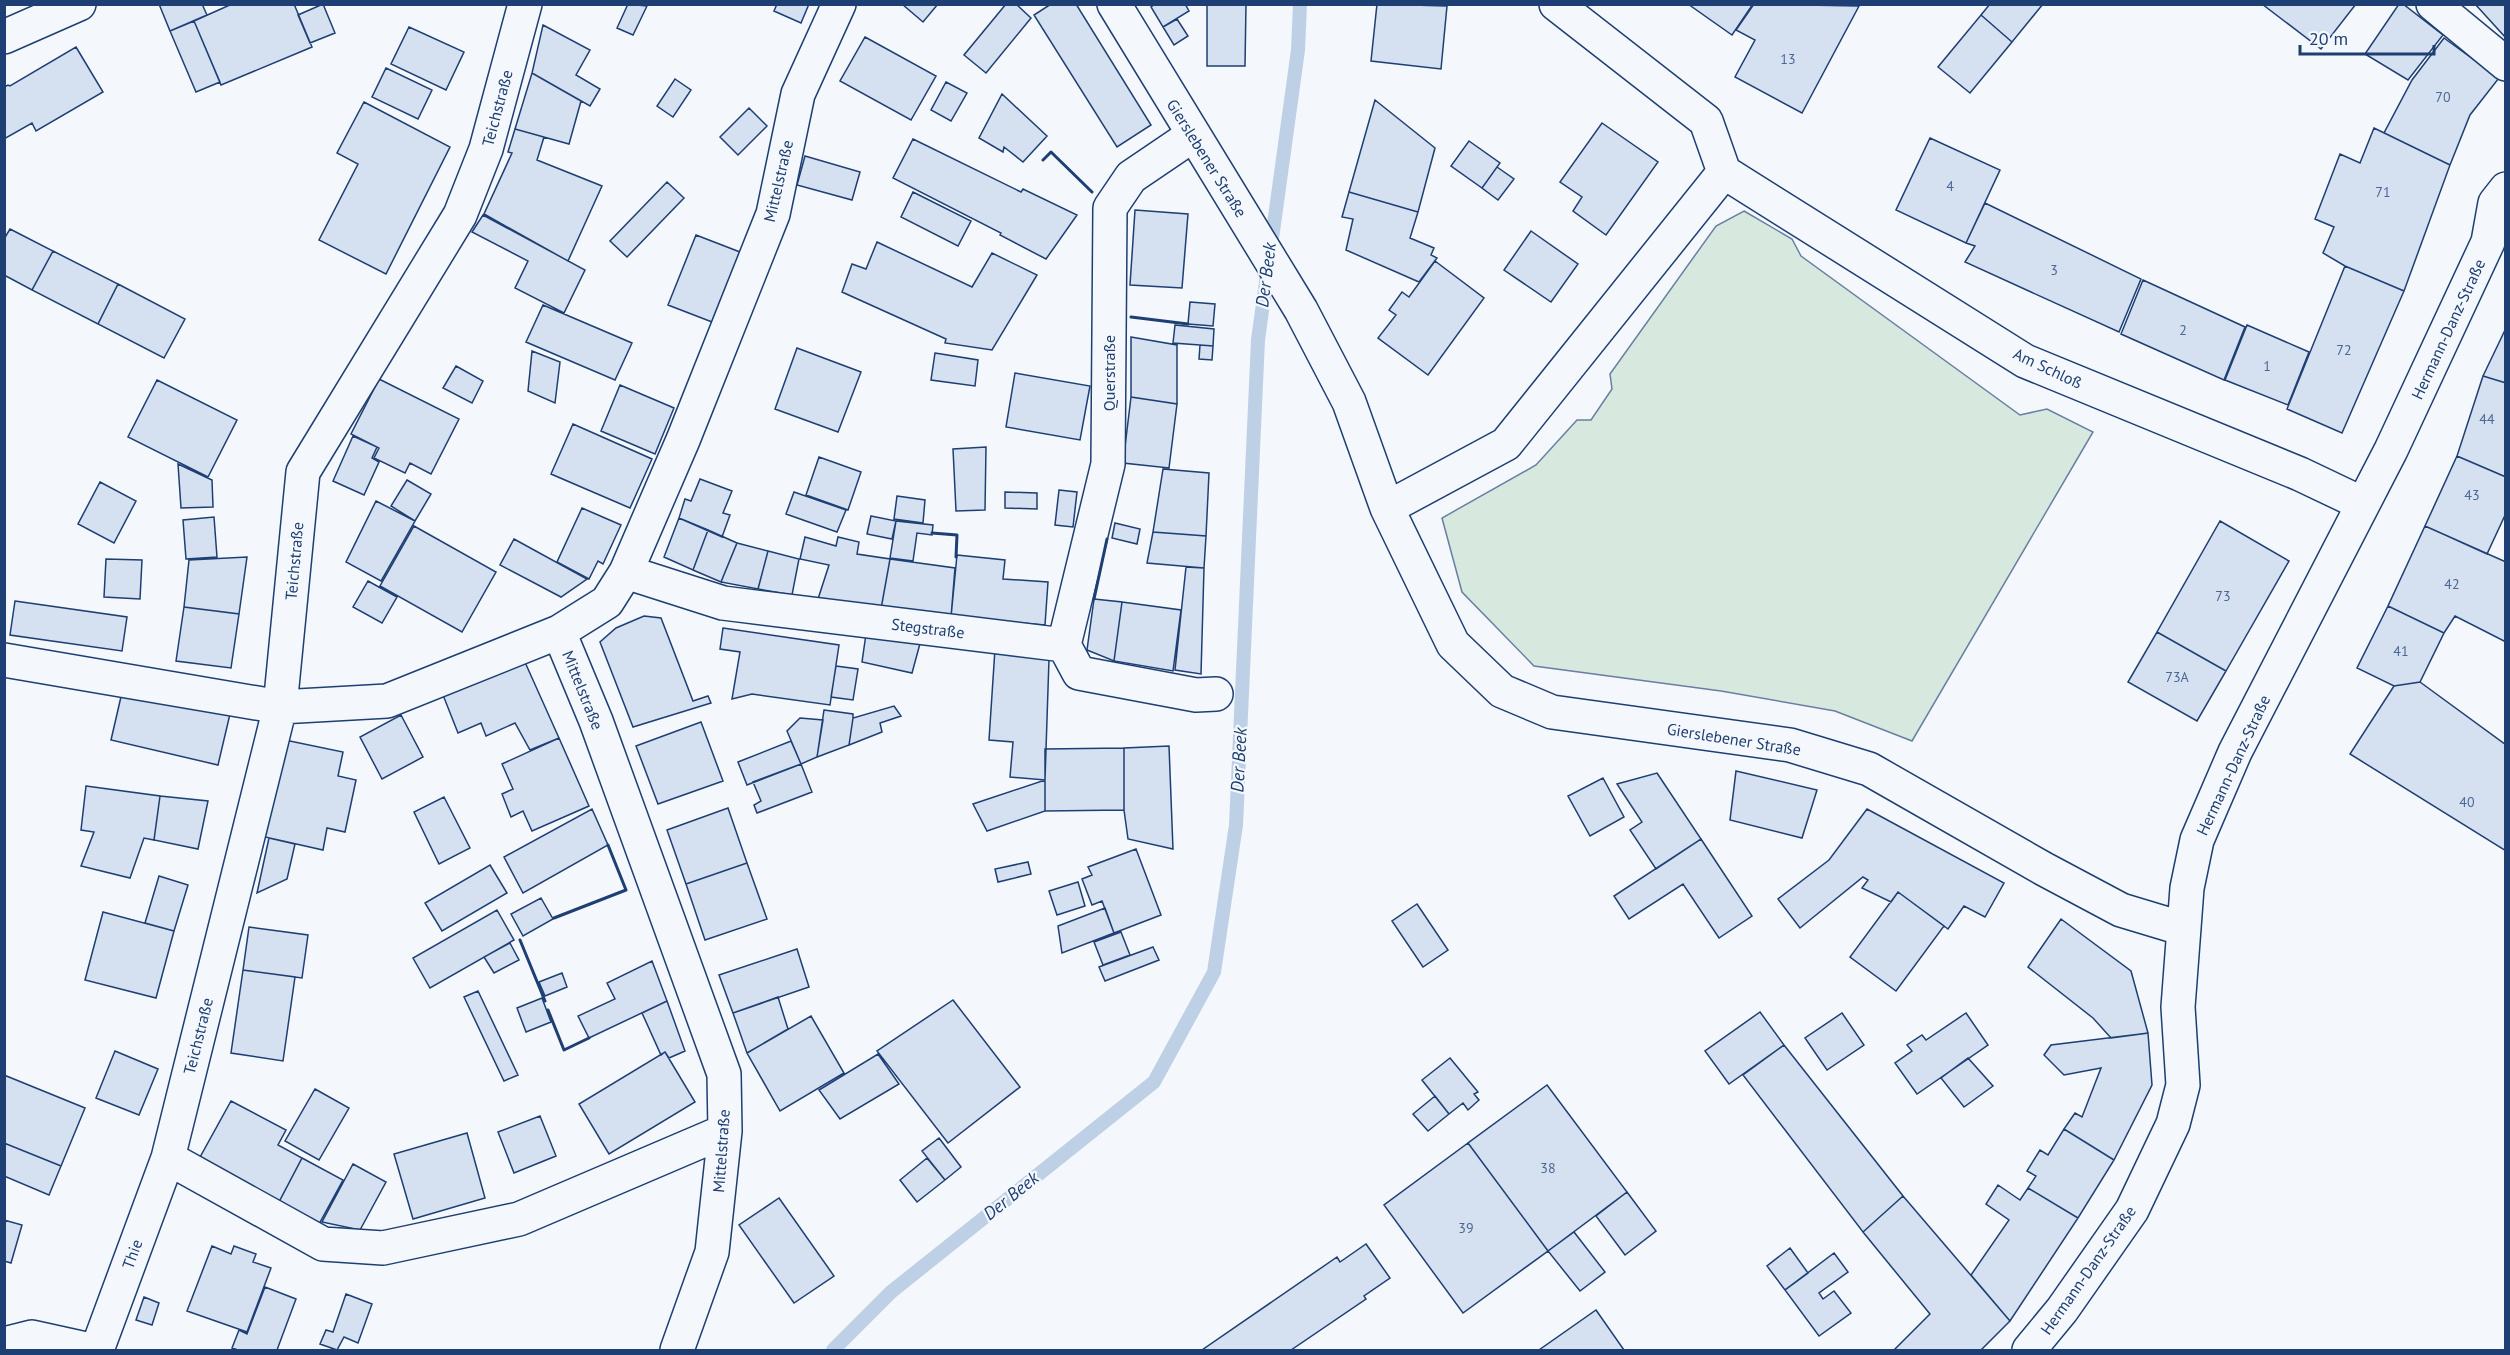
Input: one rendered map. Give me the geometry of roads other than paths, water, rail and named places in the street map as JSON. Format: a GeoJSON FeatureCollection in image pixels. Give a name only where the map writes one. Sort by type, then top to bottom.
{"type":"FeatureCollection","features":[{"type":"Feature","properties":{"kind":"street"},"geometry":{"type":"LineString","coordinates":[[4,37],[79,4]]}},
{"type":"Feature","properties":{"kind":"street","name":"Teichstraße"},"geometry":{"type":"LineString","coordinates":[[168,1158],[280,707],[303,472],[460,215],[486,149],[525,4]]}},
{"type":"Feature","properties":{"kind":"street","name":"Mittelstraße"},"geometry":{"type":"LineString","coordinates":[[677,1350],[712,1251],[725,1131],[724,1074],[596,721],[559,632],[607,602],[626,572],[683,440],[773,214],[798,94],[839,4]]}},
{"type":"Feature","properties":{"kind":"street","name":"Gierslebener Straße"},"geometry":{"type":"LineString","coordinates":[[1114,4],[1294,298],[1349,402],[1387,508],[1453,644],[1502,691],[1552,712],[1790,745],[1869,769],[2044,869],[2121,910],[2184,929]]}},
{"type":"Feature","properties":{"kind":"street"},"geometry":{"type":"LineString","coordinates":[[1387,508],[1506,444],[1724,172],[1707,121],[1556,4]]}},
{"type":"Feature","properties":{"kind":"street"},"geometry":{"type":"LineString","coordinates":[[2433,4],[2505,64]]}},
{"type":"Feature","properties":{"kind":"street","name":"Querstraße"},"geometry":{"type":"LineString","coordinates":[[1064,645],[1108,464],[1110,208],[1131,177],[1193,135]]}},
{"type":"Feature","properties":{"kind":"street","name":"Am Schloß"},"geometry":{"type":"LineString","coordinates":[[1724,172],[2025,361],[2300,474],[2363,504]]}},
{"type":"Feature","properties":{"kind":"street","name":"Hermann-Danz-Straße"},"geometry":{"type":"LineString","coordinates":[[2030,1350],[2062,1310],[2132,1210],[2173,1124],[2183,1085],[2178,1007],[2187,888],[2197,840],[2220,784],[2391,450],[2488,242],[2495,203],[2505,189]]}},
{"type":"Feature","properties":{"kind":"street","name":"Stegstraße"},"geometry":{"type":"LineString","coordinates":[[626,572],[723,603],[1064,645]]}},
{"type":"Feature","properties":{"kind":"street"},"geometry":{"type":"LineString","coordinates":[[4,660],[280,707],[387,702],[559,632]]}},
{"type":"Feature","properties":{"kind":"street"},"geometry":{"type":"LineString","coordinates":[[1064,645],[1079,673],[1196,695],[1216,694]]}},
{"type":"Feature","properties":{"kind":"street"},"geometry":{"type":"LineString","coordinates":[[168,1158],[323,1244],[384,1248],[519,1219],[725,1131]]}},
{"type":"Feature","properties":{"kind":"street","name":"Thie"},"geometry":{"type":"LineString","coordinates":[[97,1350],[168,1158]]}},
{"type":"Feature","properties":{"kind":"street"},"geometry":{"type":"LineString","coordinates":[[4,1344],[32,1337],[92,1350]]}},
{"type":"Feature","properties":{"kind":"waterway","name":"Der Beek"},"geometry":{"type":"LineString","coordinates":[[833,1350],[891,1292],[1154,1082],[1214,972],[1236,825],[1258,340],[1298,50],[1300,4]]}}]}
